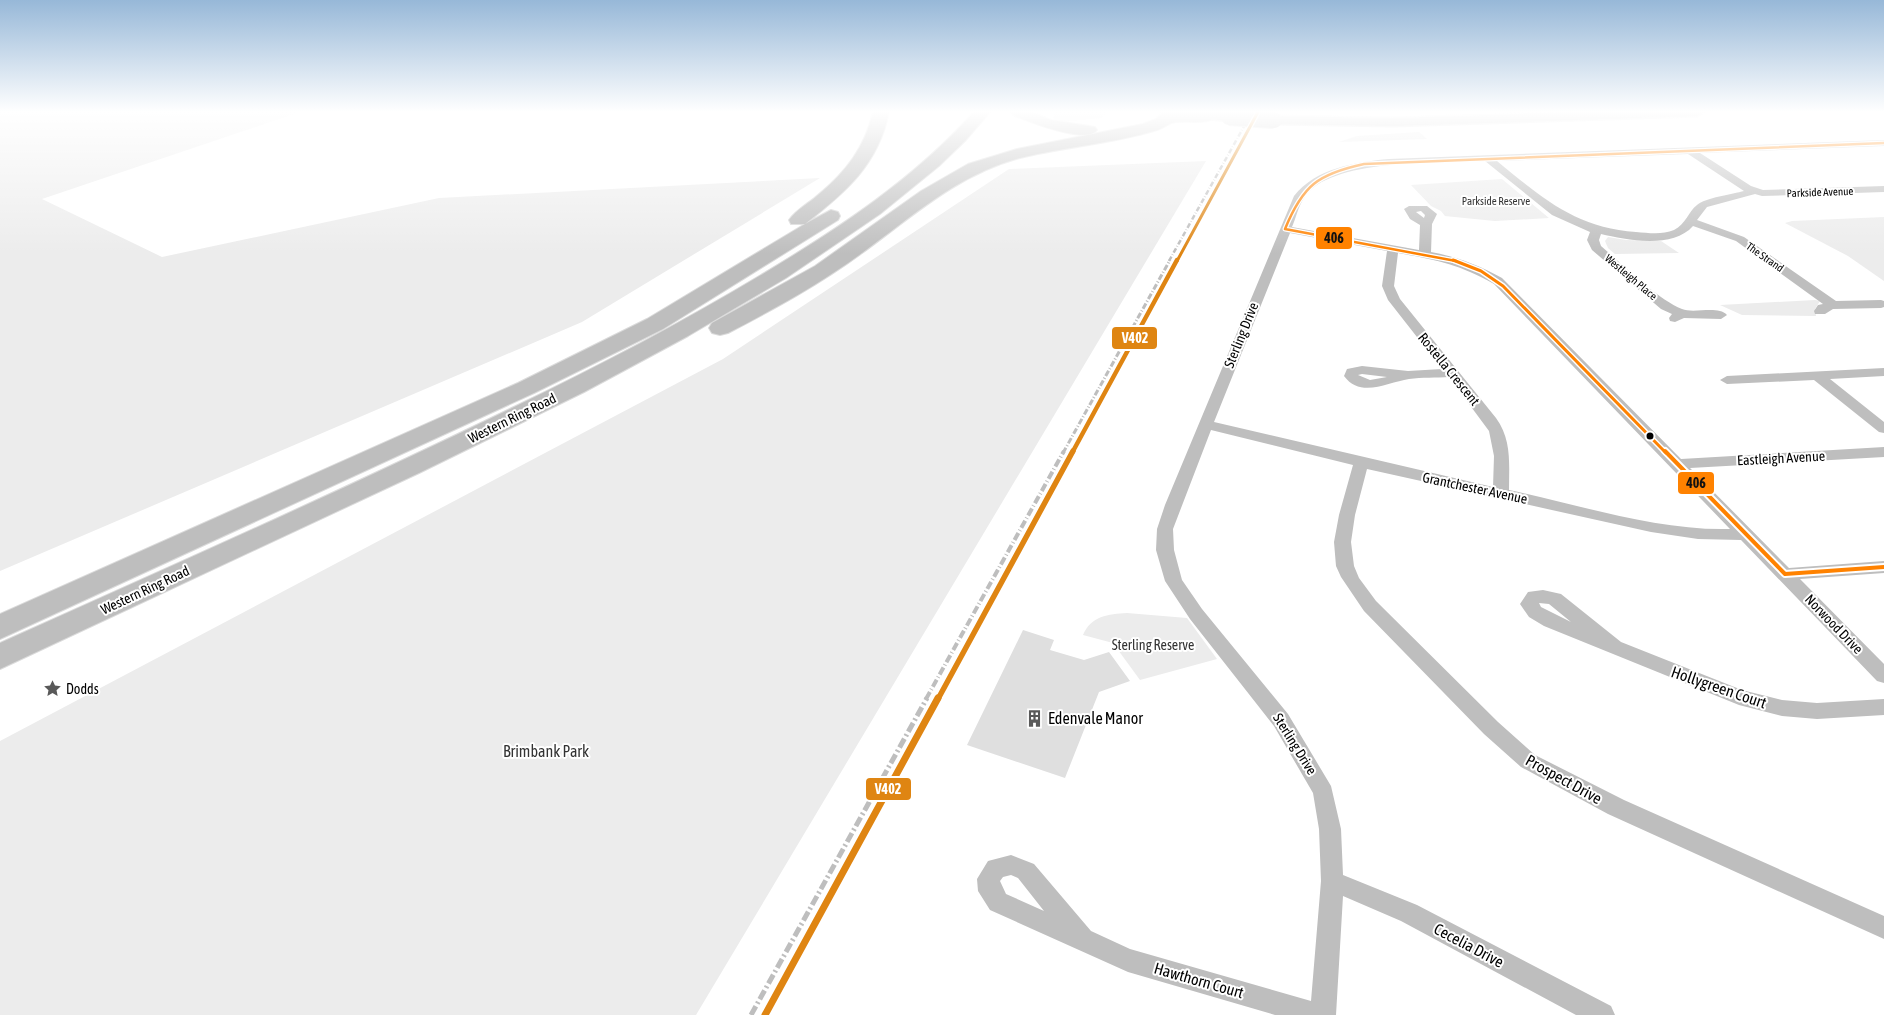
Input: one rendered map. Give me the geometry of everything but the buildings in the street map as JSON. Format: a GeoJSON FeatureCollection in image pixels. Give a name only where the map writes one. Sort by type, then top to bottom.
{"type":"FeatureCollection","features":[{"type":"Feature","properties":{"kind":"highway"},"geometry":{"type":"LineString","coordinates":[[692,301],[804,216],[848,178],[862,159]]}},
{"type":"Feature","properties":{"kind":"highway","name":"Western Ring Road"},"geometry":{"type":"LineString","coordinates":[[0,657],[337,503],[650,348],[780,272],[850,225],[914,177],[934,159]]}},
{"type":"Feature","properties":{"kind":"highway"},"geometry":{"type":"LineString","coordinates":[[337,503],[478,447],[765,305],[853,250],[944,184],[973,168],[1001,159]]}},
{"type":"Feature","properties":{"kind":"highway","name":"Western Ring Road"},"geometry":{"type":"LineString","coordinates":[[0,627],[526,388],[655,324],[790,243],[843,208]]}},
{"type":"Feature","properties":{"kind":"street","name":"Sterling Drive"},"geometry":{"type":"LineString","coordinates":[[1324,1015],[1332,882],[1330,829],[1323,792],[1281,720],[1196,614],[1174,581],[1165,550],[1164,529],[1296,200],[1304,190],[1320,178],[1338,171],[1389,162],[1454,159]]}},
{"type":"Feature","properties":{"kind":"street","name":"Parkside Avenue"},"geometry":{"type":"LineString","coordinates":[[1489,159],[1546,207],[1572,222],[1596,230],[1634,236],[1657,236],[1677,233],[1685,229],[1691,222],[1697,209],[1703,205],[1755,191],[1778,194],[1884,189]]}},
{"type":"Feature","properties":{"kind":"street","name":"Parkside Avenue"},"geometry":{"type":"LineString","coordinates":[[1704,159],[1755,191]]}},
{"type":"Feature","properties":{"kind":"street","name":"The Strand"},"geometry":{"type":"LineString","coordinates":[[1691,222],[1714,228],[1740,239],[1833,305]]}},
{"type":"Feature","properties":{"kind":"street"},"geometry":{"type":"LineString","coordinates":[[1425,254],[1426,224]]}},
{"type":"Feature","properties":{"kind":"street","name":"Norwood Drive"},"geometry":{"type":"LineString","coordinates":[[1285,229],[1425,254],[1473,267],[1498,281],[1884,676]]}},
{"type":"Feature","properties":{"kind":"street","name":"Westleigh Place"},"geometry":{"type":"LineString","coordinates":[[1596,230],[1593,240],[1596,248],[1678,316],[1721,315]]}},
{"type":"Feature","properties":{"kind":"street","name":"Rostella Crescent"},"geometry":{"type":"LineString","coordinates":[[1394,248],[1388,286],[1394,300],[1490,421],[1498,434],[1502,448],[1501,494]]}},
{"type":"Feature","properties":{"kind":"street"},"geometry":{"type":"LineString","coordinates":[[1820,311],[1822,308],[1833,305],[1881,304]]}},
{"type":"Feature","properties":{"kind":"street"},"geometry":{"type":"LineString","coordinates":[[1727,380],[1884,372]]}},
{"type":"Feature","properties":{"kind":"street"},"geometry":{"type":"LineString","coordinates":[[1408,375],[1451,373]]}},
{"type":"Feature","properties":{"kind":"street"},"geometry":{"type":"LineString","coordinates":[[1818,376],[1884,429]]}},
{"type":"Feature","properties":{"kind":"street","name":"Grantchester Avenue"},"geometry":{"type":"LineString","coordinates":[[1207,425],[1361,464],[1682,531],[1712,534],[1746,534]]}},
{"type":"Feature","properties":{"kind":"street","name":"Eastleigh Avenue"},"geometry":{"type":"LineString","coordinates":[[1678,464],[1884,452]]}},
{"type":"Feature","properties":{"kind":"street","name":"Prospect Drive"},"geometry":{"type":"LineString","coordinates":[[1361,464],[1346,523],[1343,543],[1345,565],[1355,585],[1370,606],[1491,728],[1522,756],[1565,782],[1616,807],[1884,928]]}},
{"type":"Feature","properties":{"kind":"street"},"geometry":{"type":"LineString","coordinates":[[1785,574],[1884,567]]}},
{"type":"Feature","properties":{"kind":"street","name":"Hollygreen Court"},"geometry":{"type":"LineString","coordinates":[[1617,650],[1739,697],[1782,708],[1817,710],[1884,706]]}},
{"type":"Feature","properties":{"kind":"street","name":"Cecelia Drive"},"geometry":{"type":"LineString","coordinates":[[1332,882],[1408,913],[1602,1015]]}},
{"type":"Feature","properties":{"kind":"street","name":"Hawthorn Court"},"geometry":{"type":"LineString","coordinates":[[1082,938],[1128,960],[1318,1015]]}},
{"type":"Feature","properties":{"kind":"green space"},"geometry":{"type":"Polygon","coordinates":[[[0,159],[160,159],[42,199],[162,257],[439,198],[820,178],[582,322],[0,571],[0,159]]]}},
{"type":"Feature","properties":{"kind":"green space","name":"Brimbank Park"},"geometry":{"type":"Polygon","coordinates":[[[1206,161],[696,1015],[0,1015],[0,741],[723,359],[1009,169],[1206,161]]]}},
{"type":"Feature","properties":{"kind":"green space","name":"Parkside Reserve"},"geometry":{"type":"Polygon","coordinates":[[[1502,179],[1549,218],[1495,221],[1445,216],[1441,211],[1431,206],[1411,185],[1502,179]]]}},
{"type":"Feature","properties":{"kind":"green space"},"geometry":{"type":"Polygon","coordinates":[[[1884,217],[1884,281],[1848,256],[1785,223],[1792,221],[1884,217]]]}},
{"type":"Feature","properties":{"kind":"green space"},"geometry":{"type":"Polygon","coordinates":[[[1608,237],[1626,240],[1661,241],[1679,253],[1615,254],[1608,248],[1605,241],[1608,237]]]}},
{"type":"Feature","properties":{"kind":"green space"},"geometry":{"type":"Polygon","coordinates":[[[1820,301],[1815,309],[1816,316],[1742,315],[1720,305],[1820,301]]]}},
{"type":"Feature","properties":{"kind":"green space","name":"Sterling Reserve"},"geometry":{"type":"Polygon","coordinates":[[[1127,613],[1187,618],[1217,659],[1140,680],[1113,643],[1083,635],[1095,620],[1101,617],[1127,613]]]}},
{"type":"Feature","properties":{"kind":"railway"},"geometry":{"type":"LineString","coordinates":[[1169,261],[1226,159]]}},
{"type":"Feature","properties":{"kind":"railway"},"geometry":{"type":"LineString","coordinates":[[1063,453],[1170,260]]}},
{"type":"Feature","properties":{"kind":"railway"},"geometry":{"type":"LineString","coordinates":[[926,699],[1064,451]]}},
{"type":"Feature","properties":{"kind":"railway"},"geometry":{"type":"LineString","coordinates":[[751,1015],[927,698]]}},
{"type":"Feature","properties":{"kind":"transit line","name":"V402"},"geometry":{"type":"LineString","coordinates":[[765,1015],[1232,159]]}},
{"type":"Feature","properties":{"kind":"transit line","name":"406"},"geometry":{"type":"LineString","coordinates":[[1479,159],[1364,164],[1334,172],[1322,177],[1305,190],[1298,200],[1285,229],[1451,259],[1481,271],[1503,286],[1785,574],[1884,567]]}},
{"type":"Feature","properties":{"kind":"place","name":"Dodds"},"geometry":{"type":"Point","coordinates":[52,689]}},
{"type":"Feature","properties":{"kind":"place","name":"Edenvale Manor"},"geometry":{"type":"Point","coordinates":[1034,718]}}]}
